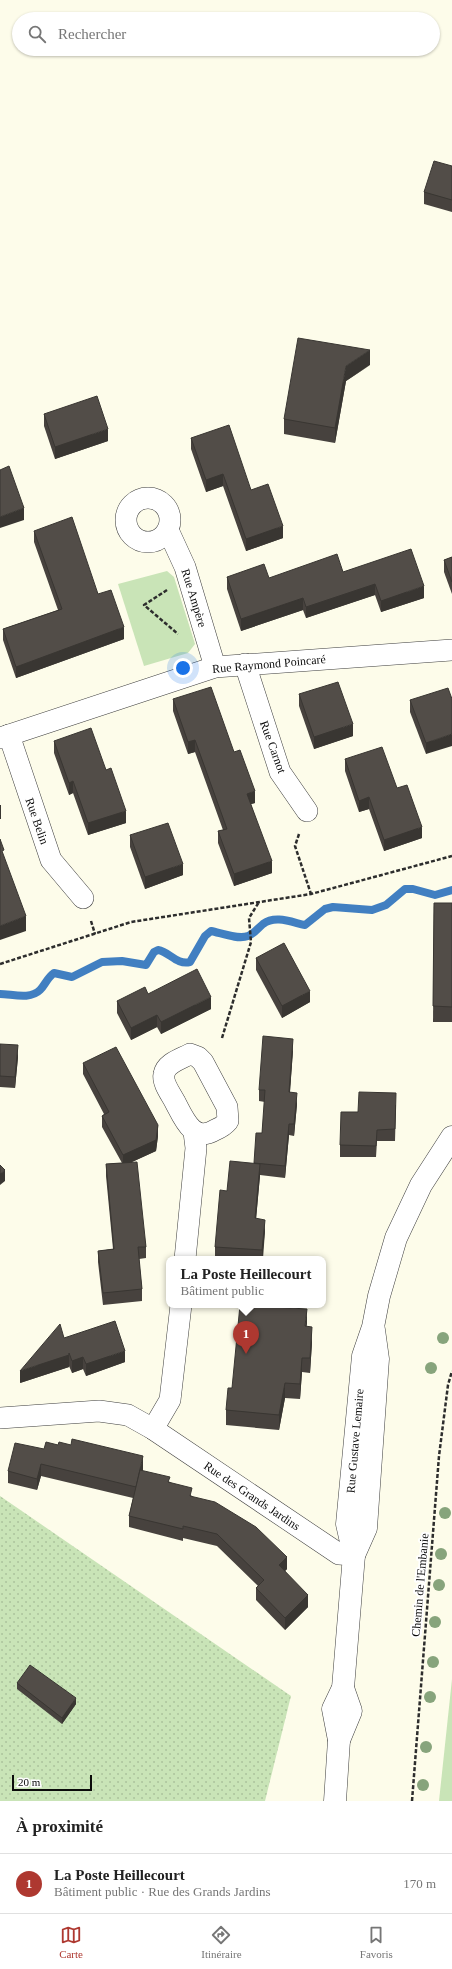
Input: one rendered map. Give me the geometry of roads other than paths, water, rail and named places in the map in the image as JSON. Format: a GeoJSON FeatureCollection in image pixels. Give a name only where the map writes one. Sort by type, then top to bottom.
{"type":"FeatureCollection","features":[{"type":"Feature","properties":{"kind":"street","name":"Rue Ampère"},"geometry":{"type":"LineString","coordinates":[[168,530],[188,577],[212,658]]}},
{"type":"Feature","properties":{"kind":"street","name":"Rue Raymond Poincaré"},"geometry":{"type":"LineString","coordinates":[[4,737],[212,658],[245,664],[452,650]]}},
{"type":"Feature","properties":{"kind":"street","name":"Rue Carnot"},"geometry":{"type":"LineString","coordinates":[[245,664],[280,772],[307,811]]}},
{"type":"Feature","properties":{"kind":"street","name":"Rue Belin"},"geometry":{"type":"LineString","coordinates":[[4,737],[50,860],[83,898]]}},
{"type":"Feature","properties":{"kind":"street"},"geometry":{"type":"LineString","coordinates":[[185,1256],[196,1148],[194,1132]]}},
{"type":"Feature","properties":{"kind":"street","name":"Rue Gustave Lemaire"},"geometry":{"type":"LineString","coordinates":[[335,1801],[339,1740],[351,1711],[343,1688],[354,1555],[366,1528],[378,1359],[373,1327],[379,1296],[396,1238],[421,1185],[452,1137]]}},
{"type":"Feature","properties":{"kind":"street"},"geometry":{"type":"LineString","coordinates":[[153,1428],[170,1400],[181,1308]]}},
{"type":"Feature","properties":{"kind":"street","name":"Rue des Grands Jardins"},"geometry":{"type":"LineString","coordinates":[[0,1418],[99,1411],[114,1412],[134,1418],[153,1428],[339,1554],[354,1555]]}},
{"type":"Feature","properties":{"kind":"waterway"},"geometry":{"type":"LineString","coordinates":[[0,994],[21,996],[31,995],[40,990],[54,973],[72,977],[102,962],[122,961],[146,965],[154,952],[158,950],[181,962],[190,962],[205,936],[211,931],[235,937],[244,937],[250,935],[268,921],[273,920],[283,920],[305,925],[325,909],[333,907],[372,910],[386,905],[405,889],[413,889],[435,895],[452,890]]}},
{"type":"Feature","properties":{"kind":"place","name":"La Poste Heillecourt"},"geometry":{"type":"Point","coordinates":[246,1354]}}]}
